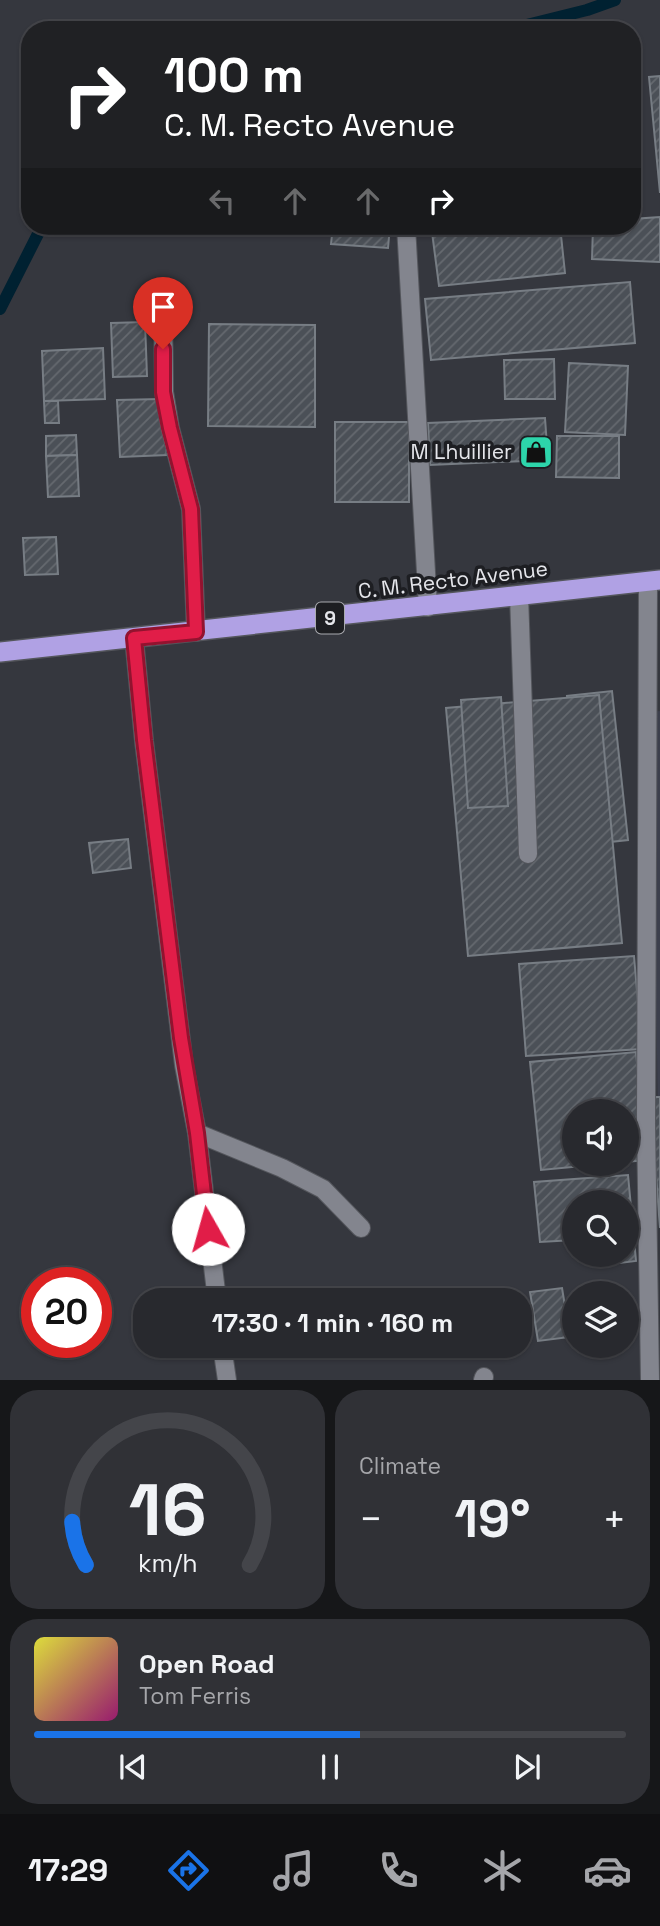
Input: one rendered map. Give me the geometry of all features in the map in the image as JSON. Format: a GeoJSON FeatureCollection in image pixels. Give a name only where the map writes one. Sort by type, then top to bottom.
{"type":"FeatureCollection","features":[{"type":"Feature","properties":{"kind":"highway","name":"C. M. Recto Avenue"},"geometry":{"type":"LineString","coordinates":[[0,652],[654,581]]}},
{"type":"Feature","properties":{"kind":"street"},"geometry":{"type":"LineString","coordinates":[[407,235],[428,607]]}},
{"type":"Feature","properties":{"kind":"street"},"geometry":{"type":"LineString","coordinates":[[163,307],[163,392],[191,509],[196,632]]}},
{"type":"Feature","properties":{"kind":"street"},"geometry":{"type":"LineString","coordinates":[[650,1380],[646,1124],[654,581]]}},
{"type":"Feature","properties":{"kind":"street"},"geometry":{"type":"LineString","coordinates":[[519,595],[528,854]]}},
{"type":"Feature","properties":{"kind":"street"},"geometry":{"type":"LineString","coordinates":[[134,638],[181,1038],[197,1133],[216,1288]]}},
{"type":"Feature","properties":{"kind":"street"},"geometry":{"type":"LineString","coordinates":[[197,1133],[282,1168],[323,1189],[361,1228]]}},
{"type":"Feature","properties":{"kind":"street"},"geometry":{"type":"LineString","coordinates":[[224,1358],[227,1380]]}},
{"type":"Feature","properties":{"kind":"shaded area"},"geometry":{"type":"Polygon","coordinates":[[[660,711],[660,1224],[651,712],[660,711]]]}},
{"type":"Feature","properties":{"kind":"building"},"geometry":{"type":"Polygon","coordinates":[[[660,76],[660,193],[649,77],[660,76]]]}},
{"type":"Feature","properties":{"kind":"building"},"geometry":{"type":"Polygon","coordinates":[[[660,217],[660,262],[592,259],[593,235],[641,235],[641,218],[660,217]]]}},
{"type":"Feature","properties":{"kind":"building"},"geometry":{"type":"Polygon","coordinates":[[[332,235],[389,235],[388,248],[331,244],[332,235]]]}},
{"type":"Feature","properties":{"kind":"building"},"geometry":{"type":"Polygon","coordinates":[[[432,235],[561,235],[565,273],[439,286],[432,235]]]}},
{"type":"Feature","properties":{"kind":"building"},"geometry":{"type":"Polygon","coordinates":[[[630,282],[635,343],[431,360],[425,299],[630,282]]]}},
{"type":"Feature","properties":{"kind":"building"},"geometry":{"type":"Polygon","coordinates":[[[145,322],[147,376],[113,377],[111,323],[145,322]]]}},
{"type":"Feature","properties":{"kind":"building"},"geometry":{"type":"Polygon","coordinates":[[[209,324],[315,325],[315,427],[208,426],[209,324]]]}},
{"type":"Feature","properties":{"kind":"building"},"geometry":{"type":"Polygon","coordinates":[[[103,348],[105,399],[44,401],[42,351],[103,348]]]}},
{"type":"Feature","properties":{"kind":"building"},"geometry":{"type":"Polygon","coordinates":[[[554,359],[555,399],[505,399],[504,360],[554,359]]]}},
{"type":"Feature","properties":{"kind":"building"},"geometry":{"type":"Polygon","coordinates":[[[569,363],[628,366],[625,435],[565,432],[569,363]]]}},
{"type":"Feature","properties":{"kind":"building"},"geometry":{"type":"Polygon","coordinates":[[[160,399],[167,455],[120,457],[117,400],[160,399]]]}},
{"type":"Feature","properties":{"kind":"building"},"geometry":{"type":"Polygon","coordinates":[[[44,401],[58,401],[59,423],[45,423],[44,401]]]}},
{"type":"Feature","properties":{"kind":"building"},"geometry":{"type":"Polygon","coordinates":[[[545,418],[548,460],[430,465],[428,423],[545,418]]]}},
{"type":"Feature","properties":{"kind":"building"},"geometry":{"type":"Polygon","coordinates":[[[335,422],[409,422],[409,502],[335,502],[335,422]]]}},
{"type":"Feature","properties":{"kind":"building"},"geometry":{"type":"Polygon","coordinates":[[[76,435],[77,455],[46,456],[46,436],[76,435]]]}},
{"type":"Feature","properties":{"kind":"building"},"geometry":{"type":"Polygon","coordinates":[[[557,436],[619,436],[619,478],[556,477],[557,436]]]}},
{"type":"Feature","properties":{"kind":"building"},"geometry":{"type":"Polygon","coordinates":[[[77,455],[79,496],[48,497],[46,456],[77,455]]]}},
{"type":"Feature","properties":{"kind":"building"},"geometry":{"type":"Polygon","coordinates":[[[56,537],[58,574],[25,575],[23,538],[56,537]]]}},
{"type":"Feature","properties":{"kind":"building"},"geometry":{"type":"Polygon","coordinates":[[[612,691],[628,840],[583,845],[567,696],[612,691]]]}},
{"type":"Feature","properties":{"kind":"building"},"geometry":{"type":"Polygon","coordinates":[[[599,695],[622,943],[468,956],[446,708],[599,695]]]}},
{"type":"Feature","properties":{"kind":"building"},"geometry":{"type":"Polygon","coordinates":[[[501,697],[508,806],[468,808],[461,700],[501,697]]]}},
{"type":"Feature","properties":{"kind":"building"},"geometry":{"type":"Polygon","coordinates":[[[128,839],[131,868],[93,873],[89,843],[128,839]]]}},
{"type":"Feature","properties":{"kind":"building"},"geometry":{"type":"Polygon","coordinates":[[[634,956],[642,1049],[526,1056],[519,964],[634,956]]]}},
{"type":"Feature","properties":{"kind":"building"},"geometry":{"type":"Polygon","coordinates":[[[636,1052],[646,1160],[639,1161],[639,1099],[562,1099],[562,1168],[541,1170],[530,1062],[636,1052]]]}},
{"type":"Feature","properties":{"kind":"building"},"geometry":{"type":"Polygon","coordinates":[[[650,1097],[660,1097],[660,1228],[650,1097]]]}},
{"type":"Feature","properties":{"kind":"building"},"geometry":{"type":"Polygon","coordinates":[[[628,1176],[629,1190],[562,1190],[562,1241],[540,1242],[534,1182],[628,1176]]]}},
{"type":"Feature","properties":{"kind":"building"},"geometry":{"type":"Polygon","coordinates":[[[562,1288],[562,1338],[538,1341],[532,1292],[562,1288]]]}},
{"type":"Feature","properties":{"kind":"waterway"},"geometry":{"type":"LineString","coordinates":[[543,21],[615,0]]}},
{"type":"Feature","properties":{"kind":"waterway"},"geometry":{"type":"LineString","coordinates":[[0,309],[37,235]]}},
{"type":"Feature","properties":{"kind":"place","name":"M Lhuillier"},"geometry":{"type":"Point","coordinates":[536,452]}},
{"type":"Feature","properties":{"kind":"route"},"geometry":{"type":"LineString","coordinates":[[163,349],[163,392],[191,509],[196,632],[134,638],[184,1065],[197,1133],[208,1229]]}}]}
